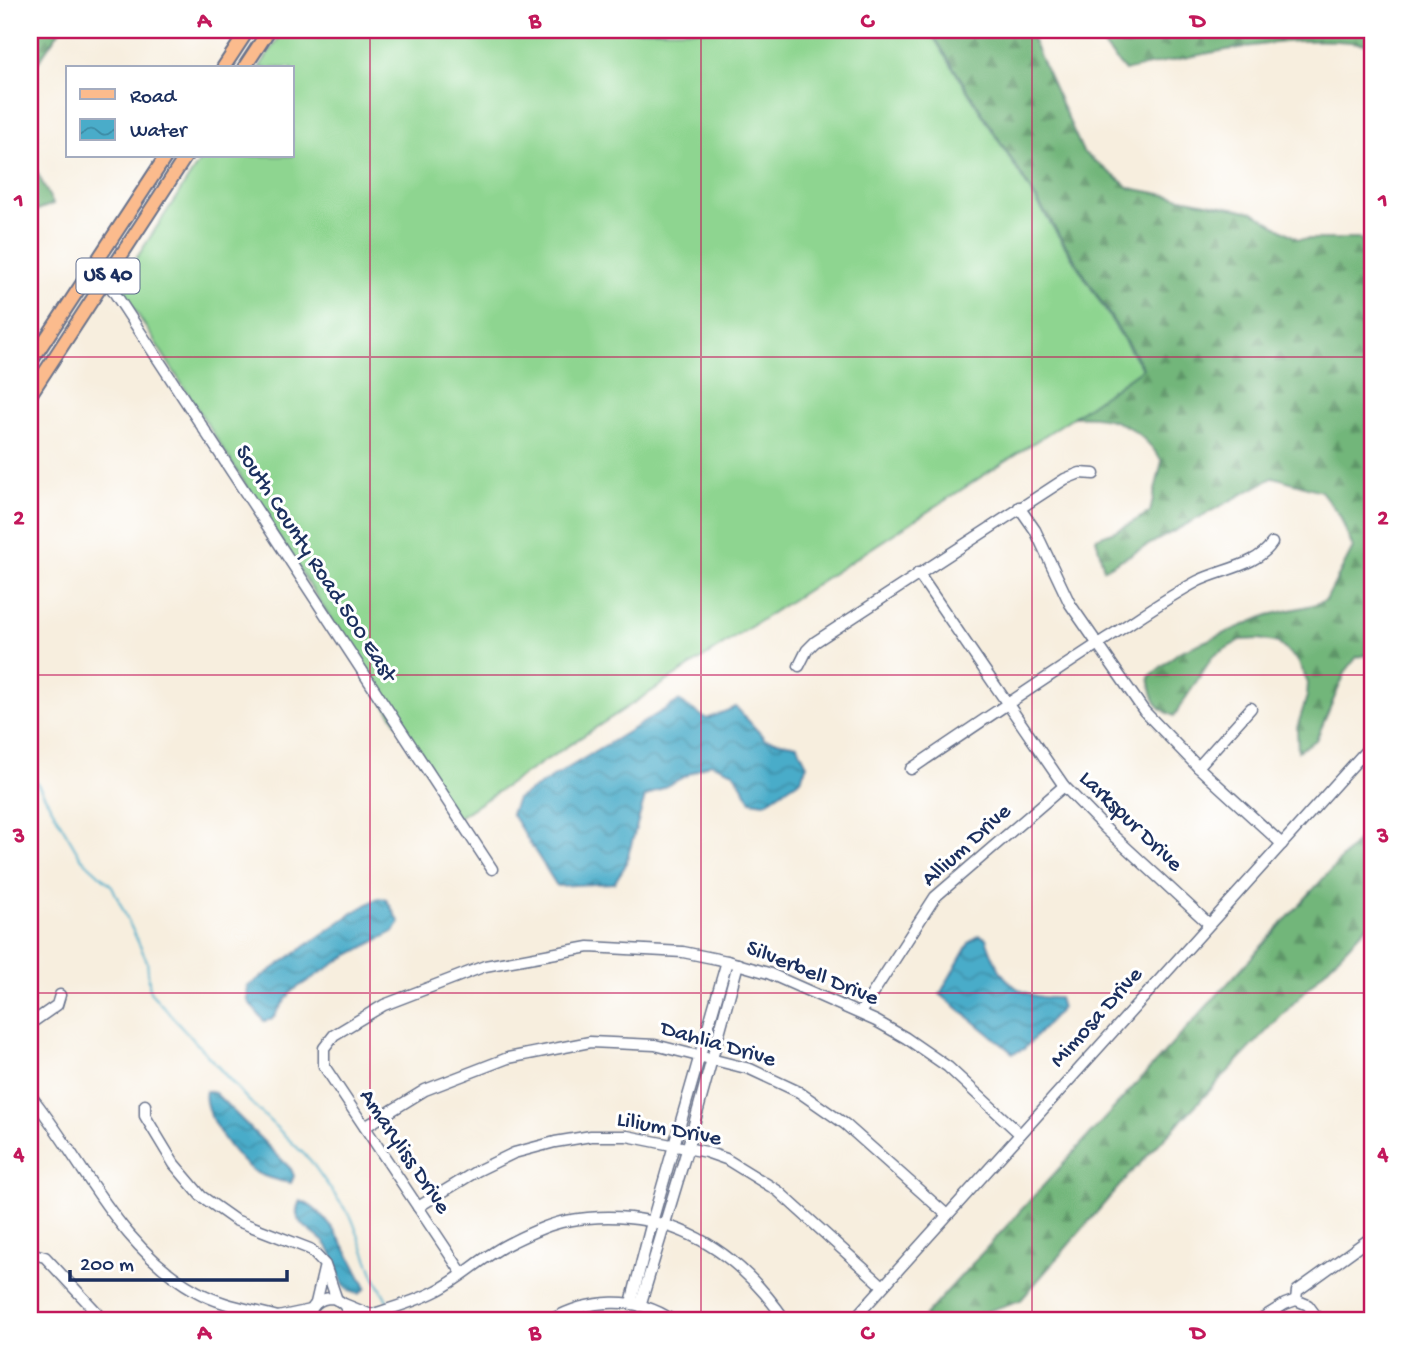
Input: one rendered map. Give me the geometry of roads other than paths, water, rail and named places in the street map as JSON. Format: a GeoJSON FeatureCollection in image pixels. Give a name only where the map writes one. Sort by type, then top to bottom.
{"type":"FeatureCollection","features":[{"type":"Feature","properties":{"kind":"main road"},"geometry":{"type":"LineString","coordinates":[[224,66],[248,30]]}},
{"type":"Feature","properties":{"kind":"main road"},"geometry":{"type":"LineString","coordinates":[[245,66],[269,30]]}},
{"type":"Feature","properties":{"kind":"main road","name":"US 40"},"geometry":{"type":"LineString","coordinates":[[30,363],[165,158]]}},
{"type":"Feature","properties":{"kind":"main road","name":"US 40"},"geometry":{"type":"LineString","coordinates":[[30,395],[185,158]]}},
{"type":"Feature","properties":{"kind":"street","name":"South County Road 500 East"},"geometry":{"type":"LineString","coordinates":[[95,263],[492,869]]}},
{"type":"Feature","properties":{"kind":"street"},"geometry":{"type":"LineString","coordinates":[[799,666],[807,650],[815,642],[1019,507],[1065,479],[1080,473],[1094,474]]}},
{"type":"Feature","properties":{"kind":"street"},"geometry":{"type":"LineString","coordinates":[[1019,507],[1035,530],[1070,604],[1156,726],[1282,844]]}},
{"type":"Feature","properties":{"kind":"street"},"geometry":{"type":"LineString","coordinates":[[911,769],[1189,586],[1256,558],[1267,551],[1272,542]]}},
{"type":"Feature","properties":{"kind":"street","name":"Larkspur Drive"},"geometry":{"type":"LineString","coordinates":[[918,573],[1064,786],[1209,924]]}},
{"type":"Feature","properties":{"kind":"street"},"geometry":{"type":"LineString","coordinates":[[1198,767],[1251,708]]}},
{"type":"Feature","properties":{"kind":"street","name":"Mimosa Drive"},"geometry":{"type":"LineString","coordinates":[[853,1320],[1372,744]]}},
{"type":"Feature","properties":{"kind":"street","name":"Allium Drive"},"geometry":{"type":"LineString","coordinates":[[860,1013],[935,897],[1064,786]]}},
{"type":"Feature","properties":{"kind":"street","name":"Silverbell Drive"},"geometry":{"type":"LineString","coordinates":[[324,1048],[334,1035],[384,1004],[485,966],[589,947],[682,952],[768,973],[860,1013],[932,1055],[1019,1133]]}},
{"type":"Feature","properties":{"kind":"street"},"geometry":{"type":"LineString","coordinates":[[636,1304],[652,1222],[727,961]]}},
{"type":"Feature","properties":{"kind":"street"},"geometry":{"type":"LineString","coordinates":[[636,1304],[687,1150],[738,964]]}},
{"type":"Feature","properties":{"kind":"street"},"geometry":{"type":"LineString","coordinates":[[30,1024],[57,1005],[60,995]]}},
{"type":"Feature","properties":{"kind":"street","name":"Dahlia Drive"},"geometry":{"type":"LineString","coordinates":[[365,1127],[425,1090],[508,1058],[590,1042],[655,1045],[712,1058],[774,1079],[845,1124],[947,1215]]}},
{"type":"Feature","properties":{"kind":"street","name":"Amaryliss Drive"},"geometry":{"type":"LineString","coordinates":[[324,1048],[324,1066],[462,1273]]}},
{"type":"Feature","properties":{"kind":"street"},"geometry":{"type":"LineString","coordinates":[[30,1095],[114,1214],[151,1258],[196,1291],[229,1305],[283,1319],[312,1311],[326,1298],[371,1315]]}},
{"type":"Feature","properties":{"kind":"street"},"geometry":{"type":"LineString","coordinates":[[145,1105],[145,1116],[150,1126],[174,1164],[201,1196],[234,1220],[304,1244],[310,1249],[325,1265],[340,1302],[347,1310],[349,1320]]}},
{"type":"Feature","properties":{"kind":"street","name":"Lilium Drive"},"geometry":{"type":"LineString","coordinates":[[418,1207],[477,1171],[514,1153],[591,1136],[627,1136],[706,1152],[726,1159],[778,1191],[883,1286]]}},
{"type":"Feature","properties":{"kind":"street"},"geometry":{"type":"LineString","coordinates":[[355,1320],[436,1291],[510,1243],[564,1221],[612,1216],[664,1224],[702,1239],[749,1274],[785,1320]]}},
{"type":"Feature","properties":{"kind":"street"},"geometry":{"type":"LineString","coordinates":[[1296,1300],[1297,1291],[1372,1237]]}},
{"type":"Feature","properties":{"kind":"street"},"geometry":{"type":"LineString","coordinates":[[30,1253],[45,1257],[104,1320]]}},
{"type":"Feature","properties":{"kind":"street"},"geometry":{"type":"LineString","coordinates":[[312,1311],[325,1265]]}},
{"type":"Feature","properties":{"kind":"street"},"geometry":{"type":"LineString","coordinates":[[1259,1320],[1296,1300],[1308,1305],[1319,1320]]}},
{"type":"Feature","properties":{"kind":"street"},"geometry":{"type":"LineString","coordinates":[[551,1320],[566,1311],[594,1304],[636,1304],[655,1310],[672,1320]]}},
{"type":"Feature","properties":{"kind":"street"},"geometry":{"type":"LineString","coordinates":[[81,1320],[93,1309]]}},
{"type":"Feature","properties":{"kind":"water"},"geometry":{"type":"Polygon","coordinates":[[[679,701],[707,719],[736,707],[765,739],[797,745],[807,765],[801,779],[765,803],[751,801],[734,772],[710,763],[645,797],[625,866],[614,883],[557,886],[511,813],[517,799],[679,701]]]}},
{"type":"Feature","properties":{"kind":"water"},"geometry":{"type":"Polygon","coordinates":[[[378,898],[386,899],[400,923],[393,932],[345,957],[292,991],[272,1019],[264,1021],[248,1001],[247,987],[378,898]]]}},
{"type":"Feature","properties":{"kind":"water"},"geometry":{"type":"Polygon","coordinates":[[[979,935],[986,938],[996,964],[1010,983],[1031,995],[1059,998],[1062,1008],[1024,1049],[1013,1053],[940,994],[969,943],[979,935]]]}},
{"type":"Feature","properties":{"kind":"water"},"geometry":{"type":"Polygon","coordinates":[[[206,1091],[215,1093],[291,1169],[294,1176],[291,1183],[259,1174],[247,1166],[214,1123],[206,1100],[206,1091]]]}},
{"type":"Feature","properties":{"kind":"water"},"geometry":{"type":"Polygon","coordinates":[[[300,1201],[321,1215],[339,1238],[366,1288],[359,1294],[344,1285],[330,1249],[298,1219],[300,1201]]]}},
{"type":"Feature","properties":{"kind":"waterway"},"geometry":{"type":"LineString","coordinates":[[1107,30],[1114,38],[1173,38],[1203,30]]}},
{"type":"Feature","properties":{"kind":"waterway"},"geometry":{"type":"LineString","coordinates":[[30,771],[81,858],[112,886],[147,961],[150,992],[248,1100],[310,1160],[352,1219],[374,1276],[390,1306]]}},
{"type":"Feature","properties":{"kind":"waterway"},"geometry":{"type":"LineString","coordinates":[[392,1312],[396,1320]]}}]}
